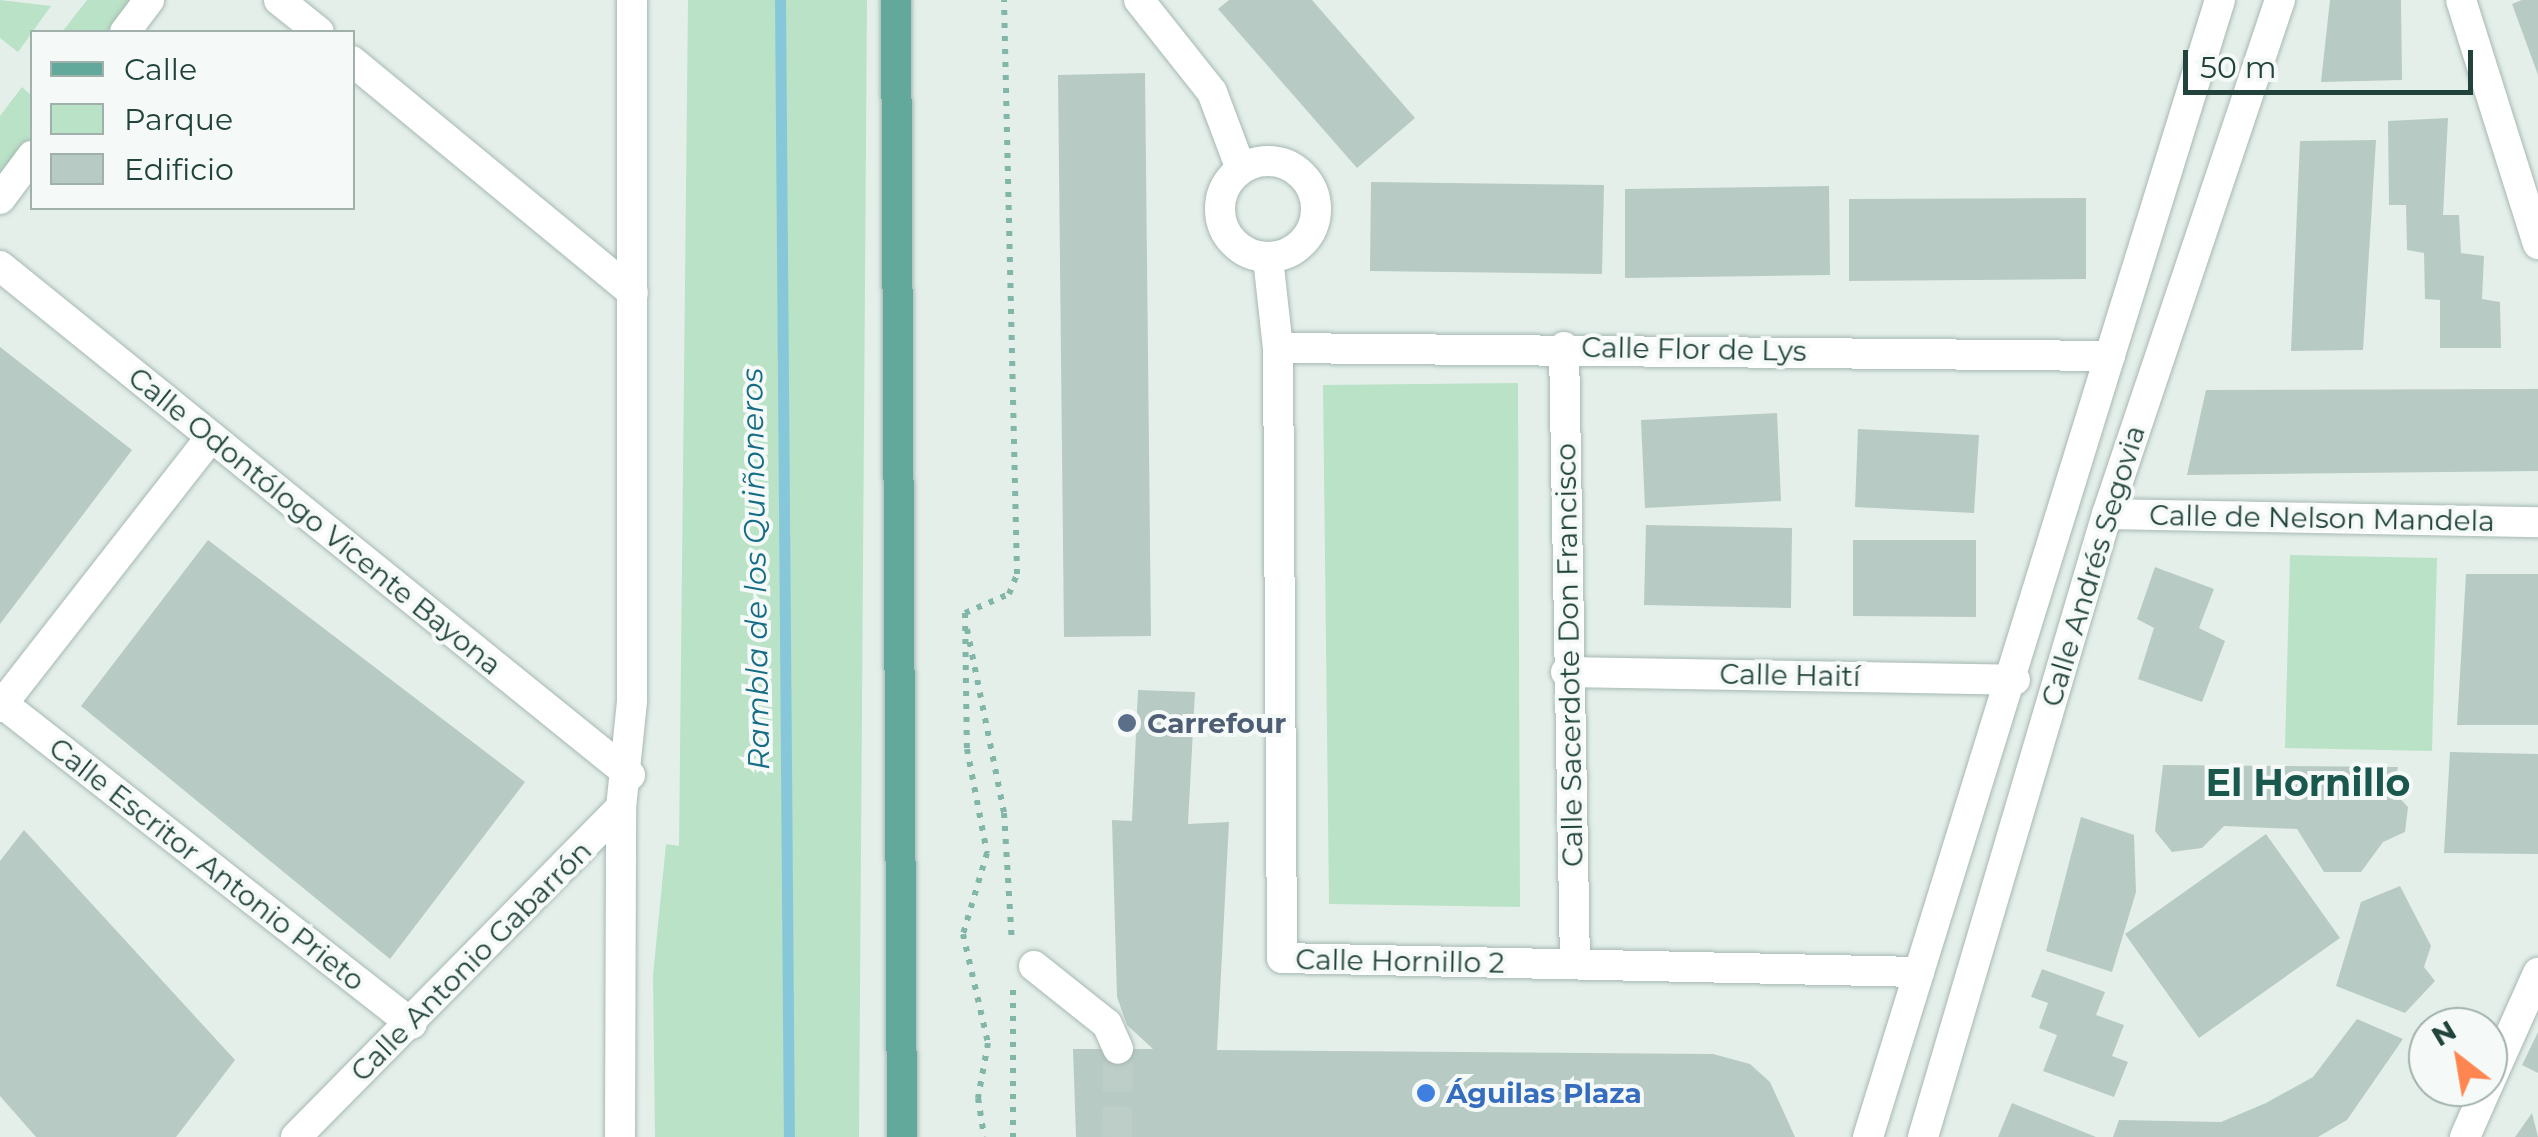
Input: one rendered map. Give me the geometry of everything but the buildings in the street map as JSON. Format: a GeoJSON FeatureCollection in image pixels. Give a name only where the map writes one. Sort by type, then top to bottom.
{"type":"FeatureCollection","features":[{"type":"Feature","properties":{"kind":"main road"},"geometry":{"type":"LineString","coordinates":[[896,0],[902,1137]]}},
{"type":"Feature","properties":{"kind":"street"},"geometry":{"type":"LineString","coordinates":[[126,30],[149,0]]}},
{"type":"Feature","properties":{"kind":"street"},"geometry":{"type":"LineString","coordinates":[[280,0],[316,30]]}},
{"type":"Feature","properties":{"kind":"street","name":"Calle Antonio Gabarrón"},"geometry":{"type":"LineString","coordinates":[[296,1137],[412,1024],[621,808],[630,775],[632,0]]}},
{"type":"Feature","properties":{"kind":"street"},"geometry":{"type":"LineString","coordinates":[[1139,0],[1212,92],[1241,169]]}},
{"type":"Feature","properties":{"kind":"street","name":"Calle Andrés Segovia"},"geometry":{"type":"LineString","coordinates":[[1868,1137],[2015,680],[2220,0]]}},
{"type":"Feature","properties":{"kind":"street","name":"Calle Andrés Segovia"},"geometry":{"type":"LineString","coordinates":[[1924,1137],[2107,514],[2280,0]]}},
{"type":"Feature","properties":{"kind":"street"},"geometry":{"type":"LineString","coordinates":[[2461,0],[2538,244]]}},
{"type":"Feature","properties":{"kind":"street"},"geometry":{"type":"LineString","coordinates":[[355,63],[634,292]]}},
{"type":"Feature","properties":{"kind":"street"},"geometry":{"type":"LineString","coordinates":[[0,199],[30,159]]}},
{"type":"Feature","properties":{"kind":"street"},"geometry":{"type":"LineString","coordinates":[[1272,160],[1312,187],[1310,234],[1268,258],[1239,248],[1222,224],[1222,193],[1241,169],[1272,160]]}},
{"type":"Feature","properties":{"kind":"street","name":"Calle Hornillo 2"},"geometry":{"type":"LineString","coordinates":[[1268,258],[1278,348],[1282,958],[1919,972]]}},
{"type":"Feature","properties":{"kind":"street","name":"Calle Odontólogo Vicente Bayona"},"geometry":{"type":"LineString","coordinates":[[0,266],[630,775]]}},
{"type":"Feature","properties":{"kind":"street","name":"Calle Flor de Lys"},"geometry":{"type":"LineString","coordinates":[[1278,348],[1564,346],[2110,356]]}},
{"type":"Feature","properties":{"kind":"street","name":"Calle Sacerdote Don Francisco"},"geometry":{"type":"LineString","coordinates":[[1564,346],[1566,672],[1575,964]]}},
{"type":"Feature","properties":{"kind":"street"},"geometry":{"type":"LineString","coordinates":[[1,706],[212,437]]}},
{"type":"Feature","properties":{"kind":"street","name":"Calle de Nelson Mandela"},"geometry":{"type":"LineString","coordinates":[[2107,514],[2538,522]]}},
{"type":"Feature","properties":{"kind":"street","name":"Calle Haití"},"geometry":{"type":"LineString","coordinates":[[1566,672],[2015,680]]}},
{"type":"Feature","properties":{"kind":"street","name":"Calle Escritor Antonio Prieto"},"geometry":{"type":"LineString","coordinates":[[1,706],[412,1024]]}},
{"type":"Feature","properties":{"kind":"street"},"geometry":{"type":"LineString","coordinates":[[620,1137],[621,808]]}},
{"type":"Feature","properties":{"kind":"street"},"geometry":{"type":"LineString","coordinates":[[1020,966],[1107,1024],[1118,1049]]}},
{"type":"Feature","properties":{"kind":"street"},"geometry":{"type":"LineString","coordinates":[[2508,1041],[2538,974]]}},
{"type":"Feature","properties":{"kind":"street"},"geometry":{"type":"LineString","coordinates":[[2464,1137],[2478,1107]]}},
{"type":"Feature","properties":{"kind":"path"},"geometry":{"type":"LineString","coordinates":[[965,613],[1009,594],[1017,574],[1004,0]]}},
{"type":"Feature","properties":{"kind":"path"},"geometry":{"type":"LineString","coordinates":[[965,613],[1004,813],[1020,966],[1013,1137]]}},
{"type":"Feature","properties":{"kind":"path"},"geometry":{"type":"LineString","coordinates":[[965,613],[967,749],[988,852],[963,934],[988,1043],[978,1098],[984,1137]]}},
{"type":"Feature","properties":{"kind":"green space"},"geometry":{"type":"Polygon","coordinates":[[[0,0],[51,6],[30,30],[18,52],[0,38],[0,0]]]}},
{"type":"Feature","properties":{"kind":"green space"},"geometry":{"type":"Polygon","coordinates":[[[87,0],[141,0],[118,30],[64,30],[87,0]]]}},
{"type":"Feature","properties":{"kind":"green space"},"geometry":{"type":"Polygon","coordinates":[[[688,0],[867,0],[859,1137],[655,1137],[653,975],[666,844],[679,846],[688,0]]]}},
{"type":"Feature","properties":{"kind":"green space"},"geometry":{"type":"Polygon","coordinates":[[[22,87],[30,94],[30,147],[0,187],[0,116],[22,87]]]}},
{"type":"Feature","properties":{"kind":"green space"},"geometry":{"type":"Polygon","coordinates":[[[1518,383],[1520,907],[1329,904],[1323,385],[1518,383]]]}},
{"type":"Feature","properties":{"kind":"green space"},"geometry":{"type":"Polygon","coordinates":[[[2290,555],[2437,558],[2432,751],[2285,748],[2290,555]]]}},
{"type":"Feature","properties":{"kind":"waterway","name":"Rambla de los Quiñoneros"},"geometry":{"type":"LineString","coordinates":[[780,0],[789,1137]]}},
{"type":"Feature","properties":{"kind":"tunnel"},"geometry":{"type":"LineString","coordinates":[[1117,1137],[1118,1049]]}},
{"type":"Feature","properties":{"kind":"place","name":"Carrefour"},"geometry":{"type":"Point","coordinates":[1127,723]}},
{"type":"Feature","properties":{"kind":"place","name":"Águilas Plaza"},"geometry":{"type":"Point","coordinates":[1426,1093]}},
{"type":"Feature","properties":{"kind":"district","name":"El Hornillo"},"geometry":{"type":"Point","coordinates":[2308,783]}}]}
